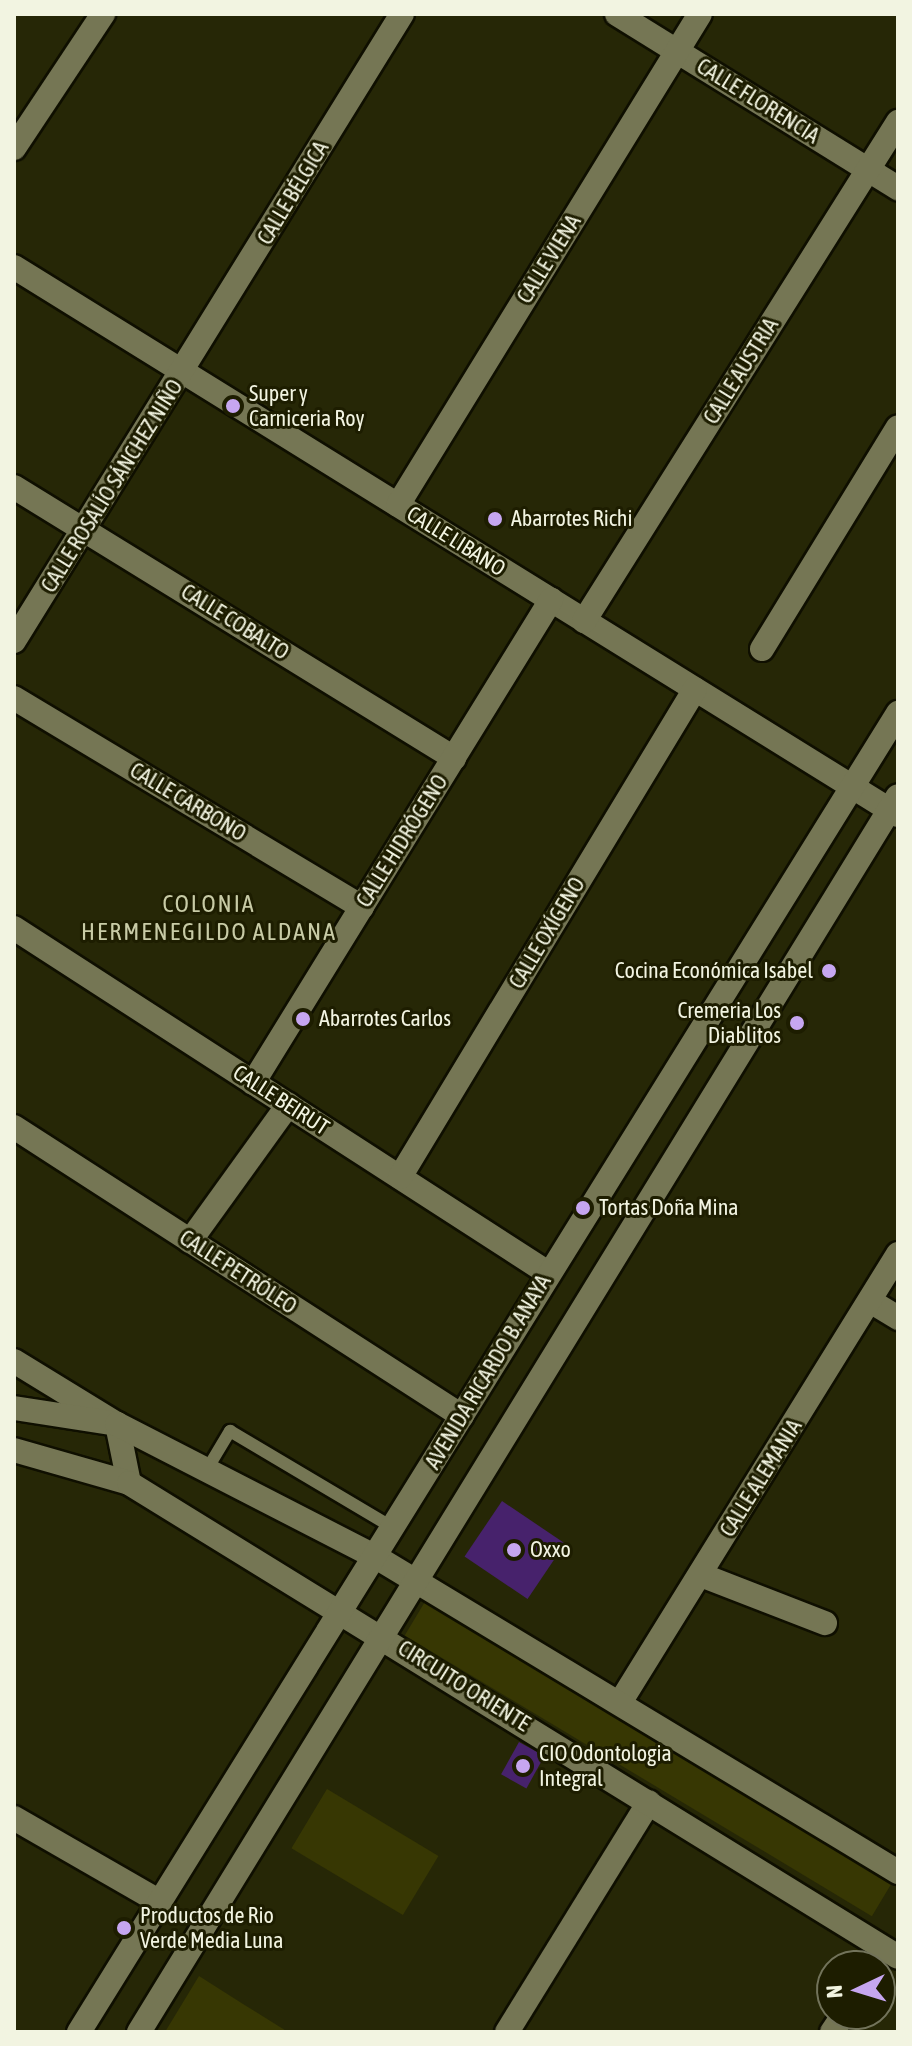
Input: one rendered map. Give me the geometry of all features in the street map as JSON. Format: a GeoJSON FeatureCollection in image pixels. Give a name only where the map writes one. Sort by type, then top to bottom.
{"type":"FeatureCollection","features":[{"type":"Feature","properties":{"kind":"street"},"geometry":{"type":"LineString","coordinates":[[14,148],[103,14]]}},
{"type":"Feature","properties":{"kind":"street","name":"CALLE BÉLGICA"},"geometry":{"type":"LineString","coordinates":[[185,373],[402,14]]}},
{"type":"Feature","properties":{"kind":"street","name":"CALLE FLORENCIA"},"geometry":{"type":"LineString","coordinates":[[617,14],[898,188]]}},
{"type":"Feature","properties":{"kind":"street","name":"CALLE VIENA"},"geometry":{"type":"LineString","coordinates":[[398,505],[700,14]]}},
{"type":"Feature","properties":{"kind":"street","name":"CALLE AUSTRIA"},"geometry":{"type":"LineString","coordinates":[[584,621],[898,122]]}},
{"type":"Feature","properties":{"kind":"street","name":"CALLE LIBANO"},"geometry":{"type":"LineString","coordinates":[[14,267],[852,787],[895,807]]}},
{"type":"Feature","properties":{"kind":"street","name":"CALLE ROSALÍO SÁNCHEZ NIÑO"},"geometry":{"type":"LineString","coordinates":[[14,641],[185,373]]}},
{"type":"Feature","properties":{"kind":"street"},"geometry":{"type":"LineString","coordinates":[[762,649],[898,427]]}},
{"type":"Feature","properties":{"kind":"street","name":"CALLE COBALTO"},"geometry":{"type":"LineString","coordinates":[[14,487],[454,758]]}},
{"type":"Feature","properties":{"kind":"street","name":"CALLE HIDRÓGENO"},"geometry":{"type":"LineString","coordinates":[[253,1083],[551,600]]}},
{"type":"Feature","properties":{"kind":"street","name":"CALLE OXÍGENO"},"geometry":{"type":"LineString","coordinates":[[400,1177],[695,689]]}},
{"type":"Feature","properties":{"kind":"street","name":"CALLE CARBONO"},"geometry":{"type":"LineString","coordinates":[[14,698],[362,907]]}},
{"type":"Feature","properties":{"kind":"street","name":"AVENIDA RICARDO B. ANAYA"},"geometry":{"type":"LineString","coordinates":[[79,2032],[395,1529],[548,1273],[898,713]]}},
{"type":"Feature","properties":{"kind":"street"},"geometry":{"type":"LineString","coordinates":[[139,2032],[381,1635],[895,807]]}},
{"type":"Feature","properties":{"kind":"street","name":"CALLE BEIRUT"},"geometry":{"type":"LineString","coordinates":[[14,928],[548,1273]]}},
{"type":"Feature","properties":{"kind":"street"},"geometry":{"type":"LineString","coordinates":[[190,1241],[288,1105]]}},
{"type":"Feature","properties":{"kind":"street","name":"CALLE PETRÓLEO"},"geometry":{"type":"LineString","coordinates":[[14,1127],[462,1416]]}},
{"type":"Feature","properties":{"kind":"street","name":"CALLE ALEMANIA"},"geometry":{"type":"LineString","coordinates":[[621,1701],[898,1254]]}},
{"type":"Feature","properties":{"kind":"street"},"geometry":{"type":"LineString","coordinates":[[870,1301],[898,1318]]}},
{"type":"Feature","properties":{"kind":"street"},"geometry":{"type":"LineString","coordinates":[[14,1361],[117,1424],[417,1579],[898,1872]]}},
{"type":"Feature","properties":{"kind":"street"},"geometry":{"type":"LineString","coordinates":[[14,1408],[117,1424]]}},
{"type":"Feature","properties":{"kind":"street"},"geometry":{"type":"LineString","coordinates":[[117,1424],[129,1483]]}},
{"type":"Feature","properties":{"kind":"street","name":"CIRCUITO ORIENTE"},"geometry":{"type":"LineString","coordinates":[[14,1450],[129,1483],[649,1802],[875,1950]]}},
{"type":"Feature","properties":{"kind":"street"},"geometry":{"type":"LineString","coordinates":[[701,1575],[825,1623]]}},
{"type":"Feature","properties":{"kind":"street"},"geometry":{"type":"LineString","coordinates":[[507,2032],[649,1802]]}},
{"type":"Feature","properties":{"kind":"street"},"geometry":{"type":"LineString","coordinates":[[14,1818],[160,1902]]}},
{"type":"Feature","properties":{"kind":"lane"},"geometry":{"type":"LineString","coordinates":[[206,1471],[230,1431],[395,1529]]}},
{"type":"Feature","properties":{"kind":"shaded area"},"geometry":{"type":"Polygon","coordinates":[[[432,1590],[898,1870],[872,1916],[405,1635],[432,1590]]]}},
{"type":"Feature","properties":{"kind":"shaded area"},"geometry":{"type":"Polygon","coordinates":[[[327,1789],[438,1856],[403,1915],[291,1848],[327,1789]]]}},
{"type":"Feature","properties":{"kind":"shaded area"},"geometry":{"type":"Polygon","coordinates":[[[199,1976],[243,2004],[288,2032],[165,2032],[199,1976]]]}},
{"type":"Feature","properties":{"kind":"building","name":"Oxxo"},"geometry":{"type":"Polygon","coordinates":[[[502,1501],[565,1543],[528,1599],[465,1557],[502,1501]]]}},
{"type":"Feature","properties":{"kind":"building","name":"CIO Odontologia Integral"},"geometry":{"type":"Polygon","coordinates":[[[519,1742],[544,1756],[526,1788],[501,1774],[519,1742]]]}},
{"type":"Feature","properties":{"kind":"place","name":"Super y Carniceria Roy"},"geometry":{"type":"Point","coordinates":[233,406]}},
{"type":"Feature","properties":{"kind":"place","name":"Abarrotes Richi"},"geometry":{"type":"Point","coordinates":[495,519]}},
{"type":"Feature","properties":{"kind":"place","name":"Cocina Económica Isabel"},"geometry":{"type":"Point","coordinates":[829,971]}},
{"type":"Feature","properties":{"kind":"place","name":"Abarrotes Carlos"},"geometry":{"type":"Point","coordinates":[303,1019]}},
{"type":"Feature","properties":{"kind":"place","name":"Cremeria Los Diablitos"},"geometry":{"type":"Point","coordinates":[797,1023]}},
{"type":"Feature","properties":{"kind":"place","name":"Tortas Doña Mina"},"geometry":{"type":"Point","coordinates":[583,1208]}},
{"type":"Feature","properties":{"kind":"place","name":"Oxxo"},"geometry":{"type":"Point","coordinates":[514,1550]}},
{"type":"Feature","properties":{"kind":"place","name":"CIO Odontologia Integral"},"geometry":{"type":"Point","coordinates":[523,1766]}},
{"type":"Feature","properties":{"kind":"place","name":"Productos de Rio Verde Media Luna"},"geometry":{"type":"Point","coordinates":[124,1928]}},
{"type":"Feature","properties":{"kind":"district","name":"COLONIA HERMENEGILDO ALDANA"},"geometry":{"type":"Point","coordinates":[209,918]}}]}
